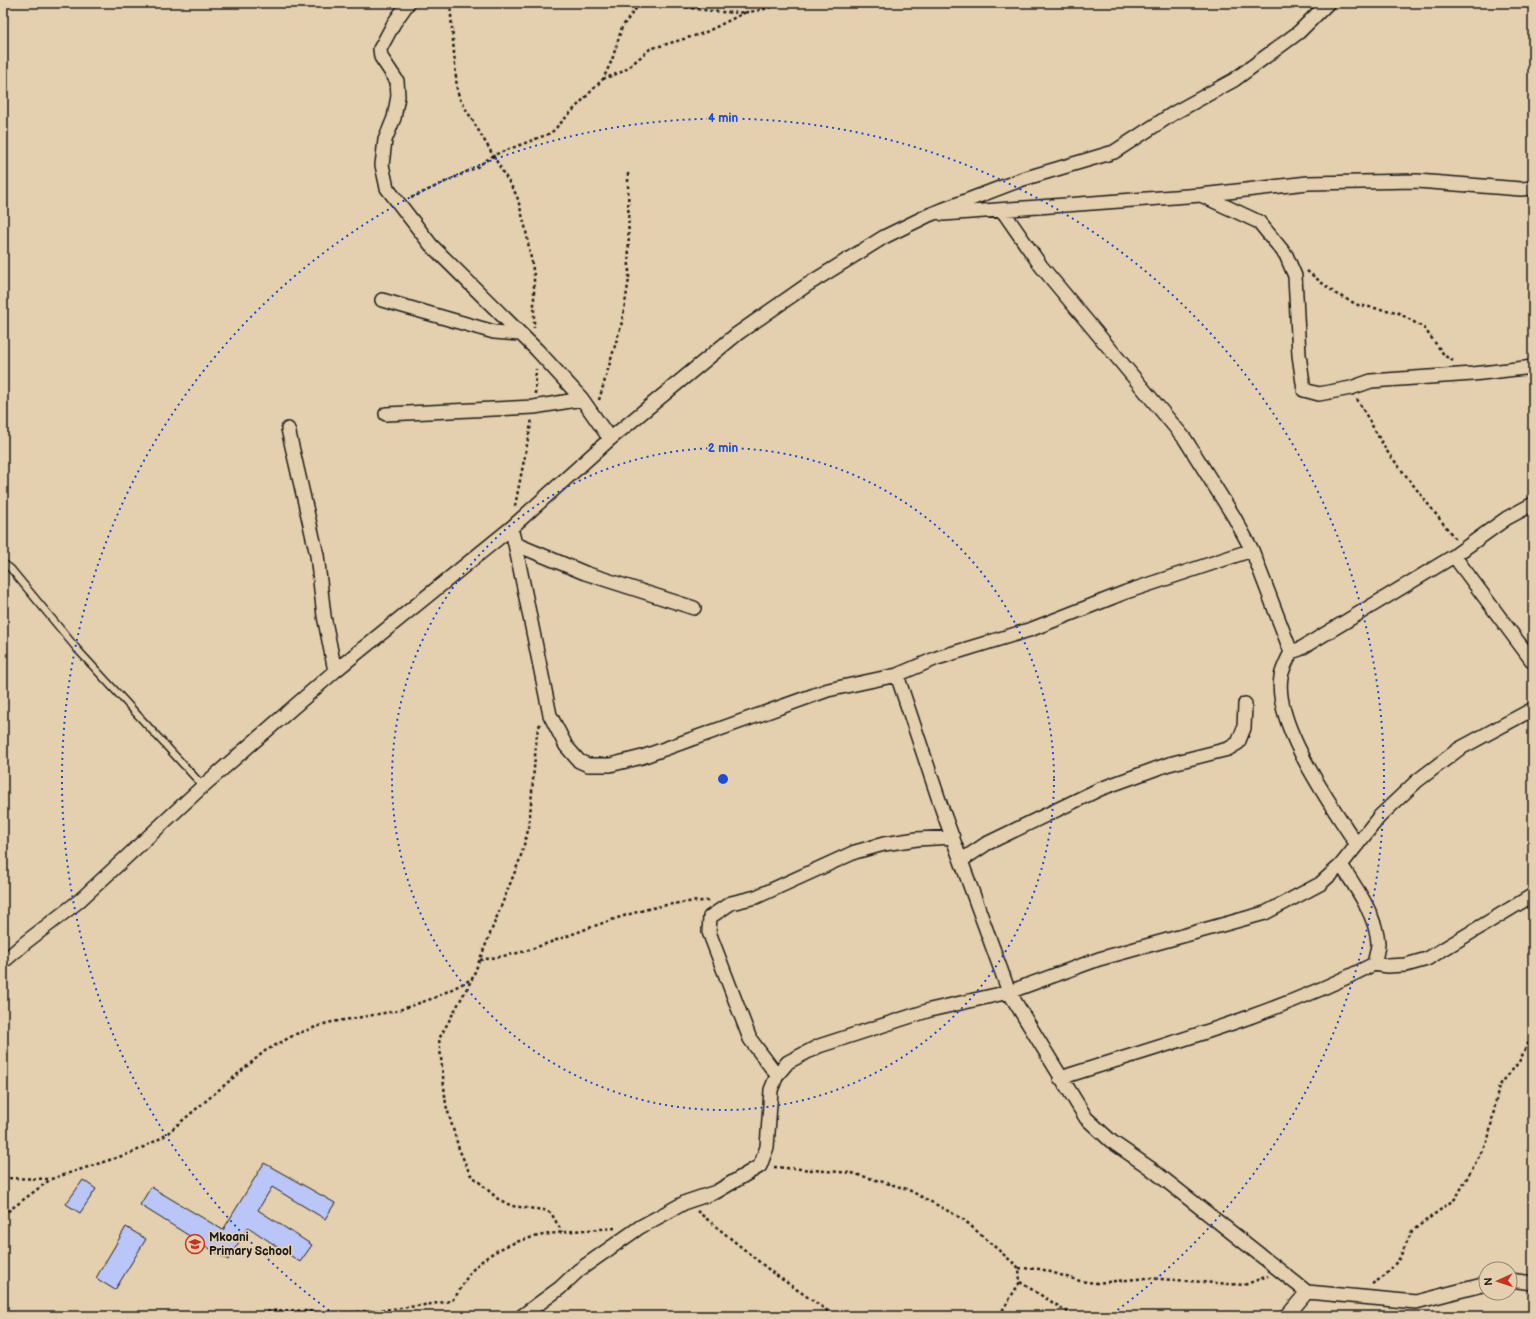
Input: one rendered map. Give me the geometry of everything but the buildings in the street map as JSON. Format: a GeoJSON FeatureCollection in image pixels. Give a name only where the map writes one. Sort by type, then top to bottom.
{"type":"FeatureCollection","features":[{"type":"Feature","properties":{"kind":"street"},"geometry":{"type":"LineString","coordinates":[[408,3],[394,23],[380,49],[381,57],[397,81],[398,96],[395,111],[385,140],[382,165],[387,188],[398,205],[431,246],[537,350],[582,399],[610,439]]}},
{"type":"Feature","properties":{"kind":"street"},"geometry":{"type":"LineString","coordinates":[[3,962],[26,942],[79,902],[203,786],[335,671],[511,528],[610,439],[737,334],[807,285],[884,237],[929,215],[1023,179],[1114,152],[1174,114],[1234,80],[1299,32],[1328,3]]}},
{"type":"Feature","properties":{"kind":"street"},"geometry":{"type":"LineString","coordinates":[[929,215],[1201,195],[1308,183],[1409,181],[1521,190],[1533,188]]}},
{"type":"Feature","properties":{"kind":"street"},"geometry":{"type":"LineString","coordinates":[[1201,195],[1259,222],[1286,255],[1295,276],[1299,355],[1304,390],[1319,394],[1351,388],[1371,381],[1473,374],[1533,367]]}},
{"type":"Feature","properties":{"kind":"street"},"geometry":{"type":"LineString","coordinates":[[1002,210],[1041,266],[1185,439],[1234,517],[1252,550],[1291,652],[1281,677],[1282,701],[1287,722],[1303,756],[1357,845]]}},
{"type":"Feature","properties":{"kind":"street"},"geometry":{"type":"LineString","coordinates":[[382,300],[494,332],[519,334]]}},
{"type":"Feature","properties":{"kind":"street"},"geometry":{"type":"LineString","coordinates":[[386,414],[534,407],[582,399]]}},
{"type":"Feature","properties":{"kind":"street"},"geometry":{"type":"LineString","coordinates":[[288,429],[317,555],[324,616],[335,671]]}},
{"type":"Feature","properties":{"kind":"street"},"geometry":{"type":"LineString","coordinates":[[1291,652],[1300,649],[1459,552],[1507,518],[1533,504]]}},
{"type":"Feature","properties":{"kind":"street"},"geometry":{"type":"LineString","coordinates":[[511,528],[550,715],[566,746],[579,761],[588,765],[610,765],[642,757],[828,690],[897,674],[937,658],[1032,629],[1126,592],[1252,550]]}},
{"type":"Feature","properties":{"kind":"street"},"geometry":{"type":"LineString","coordinates":[[515,544],[585,573],[694,608]]}},
{"type":"Feature","properties":{"kind":"street"},"geometry":{"type":"LineString","coordinates":[[1459,552],[1533,662]]}},
{"type":"Feature","properties":{"kind":"street"},"geometry":{"type":"LineString","coordinates":[[897,674],[953,837],[1009,992],[1060,1078],[1086,1118],[1111,1141],[1150,1168],[1306,1292],[1416,1302],[1478,1286]]}},
{"type":"Feature","properties":{"kind":"street"},"geometry":{"type":"LineString","coordinates":[[962,860],[986,844],[1100,789],[1170,764],[1228,749],[1238,743],[1244,728],[1245,704]]}},
{"type":"Feature","properties":{"kind":"street"},"geometry":{"type":"LineString","coordinates":[[522,1316],[560,1288],[578,1270],[640,1226],[686,1202],[716,1192],[760,1166],[767,1147],[771,1090],[777,1075],[788,1062],[819,1046],[930,1010],[1009,992],[1098,959],[1265,912],[1320,884],[1341,865],[1379,817],[1417,781],[1459,749],[1533,710]]}},
{"type":"Feature","properties":{"kind":"street"},"geometry":{"type":"LineString","coordinates":[[777,1075],[750,1039],[709,932],[710,917],[731,903],[756,897],[855,852],[884,844],[917,839],[953,837]]}},
{"type":"Feature","properties":{"kind":"street"},"geometry":{"type":"LineString","coordinates":[[1341,865],[1360,893],[1376,930],[1378,944],[1374,964]]}},
{"type":"Feature","properties":{"kind":"street"},"geometry":{"type":"LineString","coordinates":[[1060,1078],[1241,1021],[1341,981],[1374,964],[1387,966],[1406,965],[1427,959],[1533,895]]}},
{"type":"Feature","properties":{"kind":"street"},"geometry":{"type":"LineString","coordinates":[[1518,1281],[1533,1283]]}},
{"type":"Feature","properties":{"kind":"street"},"geometry":{"type":"LineString","coordinates":[[1287,1316],[1306,1292]]}},
{"type":"Feature","properties":{"kind":"lane"},"geometry":{"type":"LineString","coordinates":[[3,563],[11,569],[77,649],[203,786]]}},
{"type":"Feature","properties":{"kind":"path"},"geometry":{"type":"LineString","coordinates":[[450,3],[457,90],[460,99],[517,196],[525,226],[534,275],[533,317],[537,350],[534,407],[511,528]]}},
{"type":"Feature","properties":{"kind":"path"},"geometry":{"type":"LineString","coordinates":[[398,205],[477,167],[494,155],[550,133],[603,79],[612,60],[622,27],[640,3]]}},
{"type":"Feature","properties":{"kind":"path"},"geometry":{"type":"LineString","coordinates":[[662,3],[714,11],[746,12],[768,9],[780,3]]}},
{"type":"Feature","properties":{"kind":"path"},"geometry":{"type":"LineString","coordinates":[[603,79],[624,71],[650,49],[704,33],[746,12]]}},
{"type":"Feature","properties":{"kind":"path"},"geometry":{"type":"LineString","coordinates":[[595,418],[622,322],[629,279],[628,172]]}},
{"type":"Feature","properties":{"kind":"path"},"geometry":{"type":"LineString","coordinates":[[1304,269],[1336,294],[1358,305],[1396,312],[1424,328],[1445,356],[1473,374]]}},
{"type":"Feature","properties":{"kind":"path"},"geometry":{"type":"LineString","coordinates":[[1351,388],[1371,426],[1386,450],[1459,552]]}},
{"type":"Feature","properties":{"kind":"path"},"geometry":{"type":"LineString","coordinates":[[550,715],[542,720],[537,733],[529,827],[520,859],[472,979],[439,1040],[446,1105],[459,1149],[470,1174],[498,1199],[512,1206],[544,1210],[552,1213],[562,1232]]}},
{"type":"Feature","properties":{"kind":"path"},"geometry":{"type":"LineString","coordinates":[[480,960],[526,950],[589,927],[668,905],[708,901],[731,903]]}},
{"type":"Feature","properties":{"kind":"path"},"geometry":{"type":"LineString","coordinates":[[3,1178],[51,1178],[134,1152],[163,1137],[265,1051],[296,1034],[327,1022],[396,1011],[434,998],[472,979]]}},
{"type":"Feature","properties":{"kind":"path"},"geometry":{"type":"LineString","coordinates":[[1353,1297],[1385,1276],[1399,1259],[1412,1231],[1456,1198],[1488,1140],[1499,1086],[1519,1062],[1533,1033]]}},
{"type":"Feature","properties":{"kind":"path"},"geometry":{"type":"LineString","coordinates":[[760,1166],[852,1173],[907,1190],[963,1219],[1019,1268],[1041,1269],[1080,1282],[1096,1283],[1147,1278],[1244,1286],[1279,1272]]}},
{"type":"Feature","properties":{"kind":"path"},"geometry":{"type":"LineString","coordinates":[[3,1215],[51,1178]]}},
{"type":"Feature","properties":{"kind":"path"},"geometry":{"type":"LineString","coordinates":[[686,1202],[773,1273],[835,1316]]}},
{"type":"Feature","properties":{"kind":"path"},"geometry":{"type":"LineString","coordinates":[[256,1316],[266,1311],[333,1313],[391,1310],[451,1301],[457,1295],[470,1273],[494,1253],[531,1237],[562,1232],[617,1228]]}},
{"type":"Feature","properties":{"kind":"path"},"geometry":{"type":"LineString","coordinates":[[999,1316],[1020,1282],[1019,1268]]}},
{"type":"Feature","properties":{"kind":"path"},"geometry":{"type":"LineString","coordinates":[[1020,1282],[1074,1316]]}},
{"type":"Feature","properties":{"kind":"place","name":"Mkoani Primary School"},"geometry":{"type":"Point","coordinates":[195,1244]}}]}
